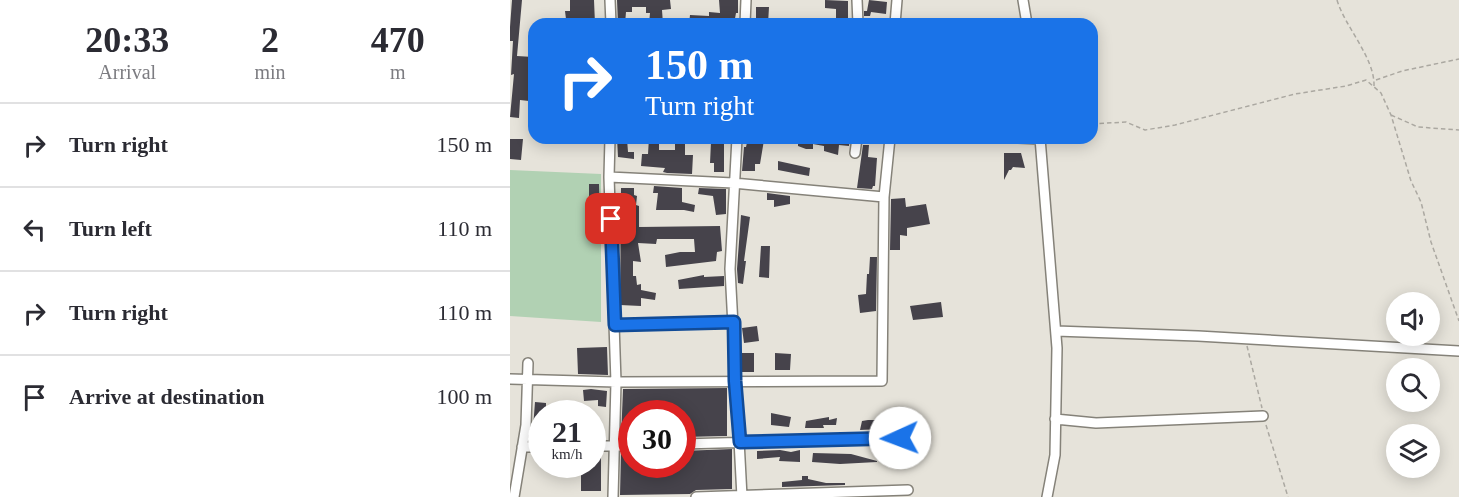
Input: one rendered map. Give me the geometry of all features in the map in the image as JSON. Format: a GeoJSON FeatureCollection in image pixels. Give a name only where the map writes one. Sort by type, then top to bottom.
{"type":"FeatureCollection","features":[{"type":"Feature","properties":{"kind":"street"},"geometry":{"type":"LineString","coordinates":[[610,0],[611,18]]}},
{"type":"Feature","properties":{"kind":"street"},"geometry":{"type":"LineString","coordinates":[[745,18],[746,0]]}},
{"type":"Feature","properties":{"kind":"street"},"geometry":{"type":"LineString","coordinates":[[857,0],[858,18]]}},
{"type":"Feature","properties":{"kind":"street"},"geometry":{"type":"LineString","coordinates":[[896,18],[897,0]]}},
{"type":"Feature","properties":{"kind":"street"},"geometry":{"type":"LineString","coordinates":[[1023,0],[1026,18]]}},
{"type":"Feature","properties":{"kind":"street"},"geometry":{"type":"LineString","coordinates":[[610,144],[616,382],[614,497]]}},
{"type":"Feature","properties":{"kind":"street"},"geometry":{"type":"LineString","coordinates":[[736,144],[730,269],[742,496]]}},
{"type":"Feature","properties":{"kind":"street"},"geometry":{"type":"LineString","coordinates":[[855,153],[856,144]]}},
{"type":"Feature","properties":{"kind":"street"},"geometry":{"type":"LineString","coordinates":[[510,378],[528,381],[616,382],[882,381],[884,197],[889,144]]}},
{"type":"Feature","properties":{"kind":"street"},"geometry":{"type":"LineString","coordinates":[[1040,144],[1056,331],[1054,455],[1047,497]]}},
{"type":"Feature","properties":{"kind":"street"},"geometry":{"type":"LineString","coordinates":[[609,177],[733,183],[884,197]]}},
{"type":"Feature","properties":{"kind":"street"},"geometry":{"type":"LineString","coordinates":[[615,325],[734,322]]}},
{"type":"Feature","properties":{"kind":"street"},"geometry":{"type":"LineString","coordinates":[[1056,331],[1198,336],[1459,351]]}},
{"type":"Feature","properties":{"kind":"street"},"geometry":{"type":"LineString","coordinates":[[514,497],[526,425],[528,363]]}},
{"type":"Feature","properties":{"kind":"street"},"geometry":{"type":"LineString","coordinates":[[1055,419],[1096,423],[1263,416]]}},
{"type":"Feature","properties":{"kind":"street"},"geometry":{"type":"LineString","coordinates":[[696,444],[900,438]]}},
{"type":"Feature","properties":{"kind":"street"},"geometry":{"type":"LineString","coordinates":[[606,446],[615,446]]}},
{"type":"Feature","properties":{"kind":"street"},"geometry":{"type":"LineString","coordinates":[[522,447],[528,447]]}},
{"type":"Feature","properties":{"kind":"street"},"geometry":{"type":"LineString","coordinates":[[696,497],[908,490]]}},
{"type":"Feature","properties":{"kind":"path"},"geometry":{"type":"LineString","coordinates":[[1337,0],[1348,27],[1362,49],[1374,80],[1374,87]]}},
{"type":"Feature","properties":{"kind":"path"},"geometry":{"type":"LineString","coordinates":[[1374,80],[1402,71],[1459,59]]}},
{"type":"Feature","properties":{"kind":"path"},"geometry":{"type":"LineString","coordinates":[[1098,124],[1126,122],[1145,129],[1175,125],[1295,94],[1346,86],[1366,80],[1381,93],[1390,115],[1459,321]]}},
{"type":"Feature","properties":{"kind":"path"},"geometry":{"type":"LineString","coordinates":[[1390,115],[1418,127],[1459,130]]}},
{"type":"Feature","properties":{"kind":"green space"},"geometry":{"type":"Polygon","coordinates":[[[510,170],[601,174],[601,322],[510,316],[510,170]]]}},
{"type":"Feature","properties":{"kind":"building"},"geometry":{"type":"Polygon","coordinates":[[[512,0],[522,0],[517,56],[528,57],[528,101],[520,100],[519,118],[510,117],[514,74],[511,75],[513,41],[510,41],[512,0]]]}},
{"type":"Feature","properties":{"kind":"building"},"geometry":{"type":"Polygon","coordinates":[[[570,0],[594,0],[595,18],[566,18],[565,11],[570,11],[570,0]]]}},
{"type":"Feature","properties":{"kind":"building"},"geometry":{"type":"Polygon","coordinates":[[[617,0],[670,0],[671,9],[662,10],[663,18],[650,18],[650,13],[646,13],[646,7],[632,7],[632,12],[626,12],[626,18],[618,18],[617,0]]]}},
{"type":"Feature","properties":{"kind":"building"},"geometry":{"type":"Polygon","coordinates":[[[719,0],[738,0],[738,13],[735,18],[690,18],[690,15],[709,16],[709,12],[720,13],[719,0]]]}},
{"type":"Feature","properties":{"kind":"building"},"geometry":{"type":"Polygon","coordinates":[[[825,0],[848,1],[848,18],[836,18],[836,9],[825,8],[825,0]]]}},
{"type":"Feature","properties":{"kind":"building"},"geometry":{"type":"Polygon","coordinates":[[[869,0],[887,2],[886,14],[871,12],[870,16],[864,16],[869,0]]]}},
{"type":"Feature","properties":{"kind":"building"},"geometry":{"type":"Polygon","coordinates":[[[756,7],[769,7],[768,18],[756,18],[756,7]]]}},
{"type":"Feature","properties":{"kind":"building"},"geometry":{"type":"Polygon","coordinates":[[[510,139],[523,139],[521,160],[510,159],[510,139]]]}},
{"type":"Feature","properties":{"kind":"building"},"geometry":{"type":"Polygon","coordinates":[[[617,144],[627,144],[628,152],[634,152],[634,159],[618,157],[617,144]]]}},
{"type":"Feature","properties":{"kind":"building"},"geometry":{"type":"Polygon","coordinates":[[[649,144],[659,144],[659,150],[675,150],[675,144],[685,144],[685,155],[693,155],[692,174],[667,173],[663,172],[665,168],[641,166],[642,154],[648,154],[649,144]]]}},
{"type":"Feature","properties":{"kind":"building"},"geometry":{"type":"Polygon","coordinates":[[[711,144],[724,144],[724,172],[714,172],[714,163],[710,163],[711,144]]]}},
{"type":"Feature","properties":{"kind":"building"},"geometry":{"type":"Polygon","coordinates":[[[747,144],[763,144],[760,164],[755,164],[755,171],[742,171],[744,147],[747,144]]]}},
{"type":"Feature","properties":{"kind":"building"},"geometry":{"type":"Polygon","coordinates":[[[798,144],[813,144],[813,149],[806,149],[798,144]]]}},
{"type":"Feature","properties":{"kind":"building"},"geometry":{"type":"Polygon","coordinates":[[[813,144],[849,144],[849,146],[839,145],[838,155],[824,151],[824,146],[813,144]]]}},
{"type":"Feature","properties":{"kind":"building"},"geometry":{"type":"Polygon","coordinates":[[[863,145],[869,145],[868,157],[877,158],[875,186],[872,189],[857,188],[863,145]]]}},
{"type":"Feature","properties":{"kind":"building"},"geometry":{"type":"Polygon","coordinates":[[[1004,153],[1021,153],[1025,168],[1013,167],[1004,180],[1004,153]]]}},
{"type":"Feature","properties":{"kind":"building"},"geometry":{"type":"Polygon","coordinates":[[[778,161],[810,168],[809,176],[778,170],[778,161]]]}},
{"type":"Feature","properties":{"kind":"building"},"geometry":{"type":"Polygon","coordinates":[[[589,184],[599,184],[600,228],[589,228],[589,184]]]}},
{"type":"Feature","properties":{"kind":"building"},"geometry":{"type":"Polygon","coordinates":[[[654,186],[682,188],[682,202],[695,205],[694,212],[656,210],[658,193],[653,193],[654,186]]]}},
{"type":"Feature","properties":{"kind":"building"},"geometry":{"type":"Polygon","coordinates":[[[621,188],[634,188],[634,195],[637,196],[636,205],[639,206],[639,227],[720,226],[722,251],[717,252],[716,261],[666,267],[665,255],[695,252],[694,239],[657,239],[656,244],[638,243],[641,262],[633,261],[633,276],[636,276],[637,285],[641,284],[641,290],[656,293],[655,300],[641,298],[641,306],[620,305],[621,188]]]}},
{"type":"Feature","properties":{"kind":"building"},"geometry":{"type":"Polygon","coordinates":[[[699,188],[726,189],[726,214],[716,215],[713,196],[698,194],[699,188]]]}},
{"type":"Feature","properties":{"kind":"building"},"geometry":{"type":"Polygon","coordinates":[[[767,193],[790,196],[790,204],[774,207],[774,200],[767,200],[767,193]]]}},
{"type":"Feature","properties":{"kind":"building"},"geometry":{"type":"Polygon","coordinates":[[[905,198],[906,207],[926,204],[930,224],[907,228],[907,236],[900,235],[900,250],[890,250],[891,199],[905,198]]]}},
{"type":"Feature","properties":{"kind":"building"},"geometry":{"type":"Polygon","coordinates":[[[741,215],[750,217],[743,284],[738,283],[737,269],[741,215]]]}},
{"type":"Feature","properties":{"kind":"building"},"geometry":{"type":"Polygon","coordinates":[[[761,246],[770,246],[769,278],[759,277],[761,246]]]}},
{"type":"Feature","properties":{"kind":"building"},"geometry":{"type":"Polygon","coordinates":[[[870,257],[877,257],[876,311],[860,313],[858,295],[866,294],[870,257]]]}},
{"type":"Feature","properties":{"kind":"building"},"geometry":{"type":"Polygon","coordinates":[[[704,275],[704,277],[724,276],[724,286],[679,289],[678,280],[704,275]]]}},
{"type":"Feature","properties":{"kind":"building"},"geometry":{"type":"Polygon","coordinates":[[[941,302],[943,317],[913,320],[910,306],[941,302]]]}},
{"type":"Feature","properties":{"kind":"building"},"geometry":{"type":"Polygon","coordinates":[[[757,326],[759,341],[744,343],[742,328],[757,326]]]}},
{"type":"Feature","properties":{"kind":"building"},"geometry":{"type":"Polygon","coordinates":[[[607,347],[608,375],[578,374],[577,348],[607,347]]]}},
{"type":"Feature","properties":{"kind":"building"},"geometry":{"type":"Polygon","coordinates":[[[741,353],[754,353],[754,372],[742,372],[741,353]]]}},
{"type":"Feature","properties":{"kind":"building"},"geometry":{"type":"Polygon","coordinates":[[[775,353],[791,354],[790,370],[775,370],[775,353]]]}},
{"type":"Feature","properties":{"kind":"building"},"geometry":{"type":"Polygon","coordinates":[[[727,388],[727,436],[696,437],[696,400],[623,400],[623,389],[727,388]]]}},
{"type":"Feature","properties":{"kind":"building"},"geometry":{"type":"Polygon","coordinates":[[[583,390],[607,391],[606,407],[606,400],[584,400],[583,390]]]}},
{"type":"Feature","properties":{"kind":"building"},"geometry":{"type":"Polygon","coordinates":[[[771,413],[791,417],[789,427],[771,425],[771,413]]]}},
{"type":"Feature","properties":{"kind":"building"},"geometry":{"type":"Polygon","coordinates":[[[829,417],[829,420],[837,418],[836,425],[823,425],[824,428],[805,428],[806,421],[829,417]]]}},
{"type":"Feature","properties":{"kind":"building"},"geometry":{"type":"Polygon","coordinates":[[[880,420],[880,429],[860,430],[862,421],[880,420]]]}},
{"type":"Feature","properties":{"kind":"building"},"geometry":{"type":"Polygon","coordinates":[[[732,449],[732,489],[696,490],[690,494],[620,495],[620,478],[696,478],[696,450],[732,449]]]}},
{"type":"Feature","properties":{"kind":"building"},"geometry":{"type":"Polygon","coordinates":[[[800,450],[800,462],[779,461],[780,457],[757,459],[757,451],[791,452],[800,450]]]}},
{"type":"Feature","properties":{"kind":"building"},"geometry":{"type":"Polygon","coordinates":[[[813,453],[851,454],[877,462],[840,464],[812,462],[813,453]]]}},
{"type":"Feature","properties":{"kind":"building"},"geometry":{"type":"Polygon","coordinates":[[[802,476],[826,483],[845,483],[845,485],[782,487],[782,482],[802,480],[802,476]]]}},
{"type":"Feature","properties":{"kind":"building"},"geometry":{"type":"Polygon","coordinates":[[[581,478],[601,478],[601,491],[581,491],[581,478]]]}},
{"type":"Feature","properties":{"kind":"route"},"geometry":{"type":"LineString","coordinates":[[611,219],[615,325],[734,322],[735,381],[740,442],[900,438]]}}]}
